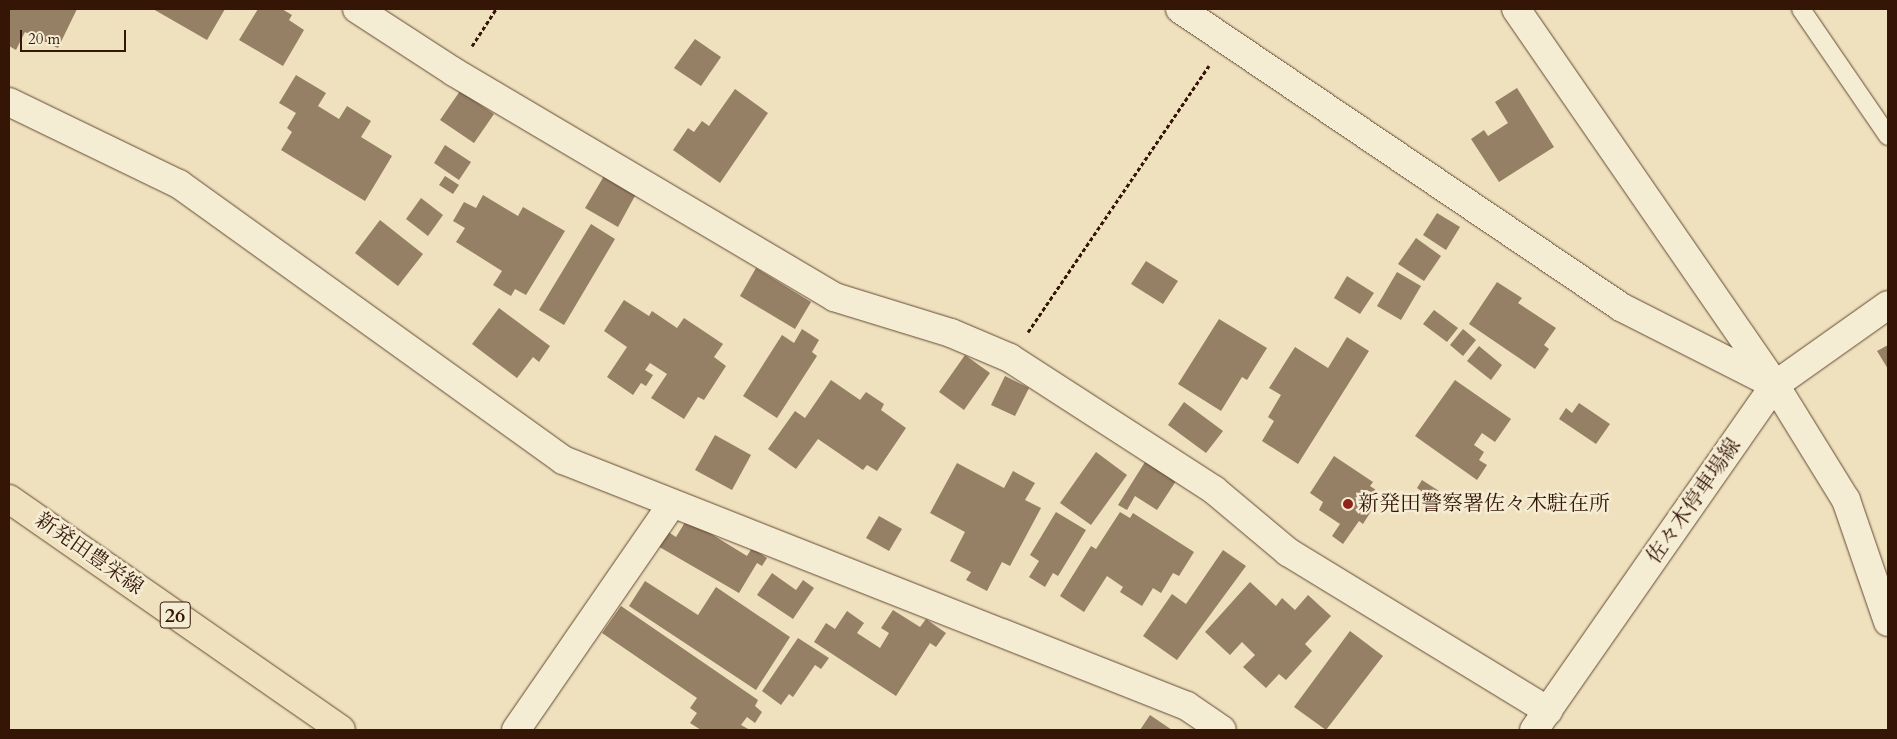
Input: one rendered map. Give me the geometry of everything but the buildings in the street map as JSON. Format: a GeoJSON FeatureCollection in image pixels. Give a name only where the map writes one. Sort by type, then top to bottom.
{"type":"FeatureCollection","features":[{"type":"Feature","properties":{"kind":"main road","name":"新発田豊栄線"},"geometry":{"type":"LineString","coordinates":[[9,499],[341,730]]}},
{"type":"Feature","properties":{"kind":"street"},"geometry":{"type":"LineString","coordinates":[[357,9],[454,72],[834,297],[950,333],[1010,358],[1214,490],[1288,552],[1541,720]]}},
{"type":"Feature","properties":{"kind":"street"},"geometry":{"type":"LineString","coordinates":[[1180,9],[1228,39],[1621,307],[1775,385]]}},
{"type":"Feature","properties":{"kind":"street"},"geometry":{"type":"LineString","coordinates":[[1516,9],[1775,385],[1846,500],[1888,622]]}},
{"type":"Feature","properties":{"kind":"street"},"geometry":{"type":"LineString","coordinates":[[9,102],[179,184],[563,460],[1187,706],[1222,730]]}},
{"type":"Feature","properties":{"kind":"street","name":"佐々木停車場線"},"geometry":{"type":"LineString","coordinates":[[1541,720],[1775,385],[1888,305]]}},
{"type":"Feature","properties":{"kind":"street"},"geometry":{"type":"LineString","coordinates":[[516,730],[672,504]]}},
{"type":"Feature","properties":{"kind":"lane"},"geometry":{"type":"LineString","coordinates":[[1801,9],[1888,136]]}},
{"type":"Feature","properties":{"kind":"path"},"geometry":{"type":"LineString","coordinates":[[454,72],[496,9]]}},
{"type":"Feature","properties":{"kind":"path"},"geometry":{"type":"LineString","coordinates":[[1010,358],[1228,39]]}},
{"type":"Feature","properties":{"kind":"place","name":"新発田警察署佐々木駐在所"},"geometry":{"type":"Point","coordinates":[1348,504]}}]}
